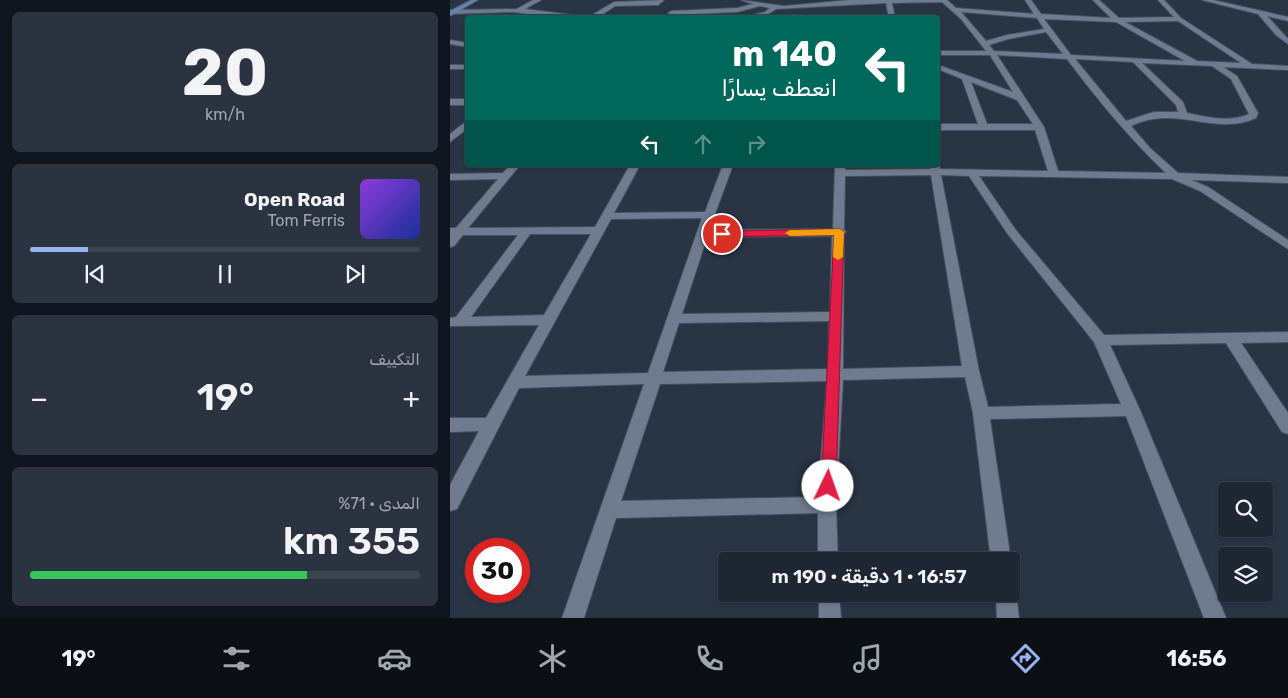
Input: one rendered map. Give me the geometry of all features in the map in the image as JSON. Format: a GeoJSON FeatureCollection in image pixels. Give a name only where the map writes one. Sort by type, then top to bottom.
{"type":"FeatureCollection","features":[{"type":"Feature","properties":{"kind":"main road"},"geometry":{"type":"LineString","coordinates":[[451,13],[452,10],[469,0]]}},
{"type":"Feature","properties":{"kind":"main road"},"geometry":{"type":"LineString","coordinates":[[451,13],[475,0]]}},
{"type":"Feature","properties":{"kind":"street"},"geometry":{"type":"LineString","coordinates":[[518,11],[538,0]]}},
{"type":"Feature","properties":{"kind":"street"},"geometry":{"type":"LineString","coordinates":[[744,0],[774,8],[823,3],[944,0],[992,53],[1040,127],[1054,175]]}},
{"type":"Feature","properties":{"kind":"street"},"geometry":{"type":"LineString","coordinates":[[1028,0],[1067,56],[1125,125],[1176,177],[1204,189],[1288,245]]}},
{"type":"Feature","properties":{"kind":"street"},"geometry":{"type":"LineString","coordinates":[[1096,0],[1101,7],[1119,20],[1196,64]]}},
{"type":"Feature","properties":{"kind":"street"},"geometry":{"type":"LineString","coordinates":[[1161,0],[1179,19],[1250,66]]}},
{"type":"Feature","properties":{"kind":"street"},"geometry":{"type":"LineString","coordinates":[[1205,0],[1288,19]]}},
{"type":"Feature","properties":{"kind":"street"},"geometry":{"type":"LineString","coordinates":[[1238,0],[1262,14],[1278,34],[1288,42]]}},
{"type":"Feature","properties":{"kind":"street"},"geometry":{"type":"LineString","coordinates":[[889,1],[891,15]]}},
{"type":"Feature","properties":{"kind":"street"},"geometry":{"type":"LineString","coordinates":[[596,15],[614,2],[660,3]]}},
{"type":"Feature","properties":{"kind":"street"},"geometry":{"type":"LineString","coordinates":[[823,3],[832,12]]}},
{"type":"Feature","properties":{"kind":"street"},"geometry":{"type":"LineString","coordinates":[[678,15],[670,12],[737,10],[758,5]]}},
{"type":"Feature","properties":{"kind":"street"},"geometry":{"type":"LineString","coordinates":[[762,15],[774,8]]}},
{"type":"Feature","properties":{"kind":"street"},"geometry":{"type":"LineString","coordinates":[[736,15],[737,10]]}},
{"type":"Feature","properties":{"kind":"street"},"geometry":{"type":"LineString","coordinates":[[955,10],[1119,20],[1179,19]]}},
{"type":"Feature","properties":{"kind":"street"},"geometry":{"type":"LineString","coordinates":[[451,13],[518,11],[554,15]]}},
{"type":"Feature","properties":{"kind":"street"},"geometry":{"type":"LineString","coordinates":[[984,44],[1007,37],[1048,30]]}},
{"type":"Feature","properties":{"kind":"street"},"geometry":{"type":"LineString","coordinates":[[450,42],[465,45]]}},
{"type":"Feature","properties":{"kind":"street"},"geometry":{"type":"LineString","coordinates":[[940,54],[992,53],[1067,56],[1288,68]]}},
{"type":"Feature","properties":{"kind":"street"},"geometry":{"type":"LineString","coordinates":[[1135,60],[1180,104],[1184,114]]}},
{"type":"Feature","properties":{"kind":"street"},"geometry":{"type":"LineString","coordinates":[[1125,125],[1148,115],[1184,114],[1228,121],[1249,119],[1254,113],[1234,78],[1214,65]]}},
{"type":"Feature","properties":{"kind":"street"},"geometry":{"type":"LineString","coordinates":[[450,67],[465,67]]}},
{"type":"Feature","properties":{"kind":"street"},"geometry":{"type":"LineString","coordinates":[[940,68],[1021,98]]}},
{"type":"Feature","properties":{"kind":"street"},"geometry":{"type":"LineString","coordinates":[[966,78],[983,127]]}},
{"type":"Feature","properties":{"kind":"street"},"geometry":{"type":"LineString","coordinates":[[450,102],[465,102]]}},
{"type":"Feature","properties":{"kind":"street"},"geometry":{"type":"LineString","coordinates":[[450,129],[465,124]]}},
{"type":"Feature","properties":{"kind":"street"},"geometry":{"type":"LineString","coordinates":[[450,139],[465,125]]}},
{"type":"Feature","properties":{"kind":"street"},"geometry":{"type":"LineString","coordinates":[[940,127],[1040,127]]}},
{"type":"Feature","properties":{"kind":"street"},"geometry":{"type":"LineString","coordinates":[[450,243],[455,232],[513,167]]}},
{"type":"Feature","properties":{"kind":"street"},"geometry":{"type":"LineString","coordinates":[[450,503],[548,320],[634,167]]}},
{"type":"Feature","properties":{"kind":"street"},"geometry":{"type":"LineString","coordinates":[[573,618],[702,234],[727,167]]}},
{"type":"Feature","properties":{"kind":"street"},"geometry":{"type":"LineString","coordinates":[[828,552],[827,505],[835,376],[835,316],[840,232],[840,169],[935,169],[974,174],[1225,177],[1288,180]]}},
{"type":"Feature","properties":{"kind":"street"},"geometry":{"type":"LineString","coordinates":[[935,169],[971,371],[981,413],[1000,552]]}},
{"type":"Feature","properties":{"kind":"street"},"geometry":{"type":"LineString","coordinates":[[974,174],[1011,231],[1100,340],[1132,410],[1215,618]]}},
{"type":"Feature","properties":{"kind":"street"},"geometry":{"type":"LineString","coordinates":[[450,176],[506,176]]}},
{"type":"Feature","properties":{"kind":"street"},"geometry":{"type":"LineString","coordinates":[[608,216],[709,215]]}},
{"type":"Feature","properties":{"kind":"street"},"geometry":{"type":"LineString","coordinates":[[455,322],[526,230]]}},
{"type":"Feature","properties":{"kind":"street"},"geometry":{"type":"LineString","coordinates":[[455,232],[600,230]]}},
{"type":"Feature","properties":{"kind":"street"},"geometry":{"type":"LineString","coordinates":[[702,234],[840,232]]}},
{"type":"Feature","properties":{"kind":"street"},"geometry":{"type":"LineString","coordinates":[[674,319],[835,316]]}},
{"type":"Feature","properties":{"kind":"street"},"geometry":{"type":"LineString","coordinates":[[455,322],[548,320]]}},
{"type":"Feature","properties":{"kind":"street"},"geometry":{"type":"LineString","coordinates":[[1100,340],[1288,337]]}},
{"type":"Feature","properties":{"kind":"street"},"geometry":{"type":"LineString","coordinates":[[1231,338],[1288,427]]}},
{"type":"Feature","properties":{"kind":"street"},"geometry":{"type":"LineString","coordinates":[[516,382],[654,377],[835,376],[971,371]]}},
{"type":"Feature","properties":{"kind":"street"},"geometry":{"type":"LineString","coordinates":[[981,413],[1132,410]]}},
{"type":"Feature","properties":{"kind":"street"},"geometry":{"type":"LineString","coordinates":[[450,425],[492,424]]}},
{"type":"Feature","properties":{"kind":"street"},"geometry":{"type":"LineString","coordinates":[[610,510],[827,505]]}},
{"type":"Feature","properties":{"kind":"street"},"geometry":{"type":"LineString","coordinates":[[829,602],[830,618]]}},
{"type":"Feature","properties":{"kind":"street"},"geometry":{"type":"LineString","coordinates":[[1007,602],[1008,618]]}},
{"type":"Feature","properties":{"kind":"slow traffic"},"geometry":{"type":"LineString","coordinates":[[790,233],[840,232],[838,257]]}},
{"type":"Feature","properties":{"kind":"route"},"geometry":{"type":"LineString","coordinates":[[722,234],[840,232],[835,316],[835,376],[828,486]]}}]}
